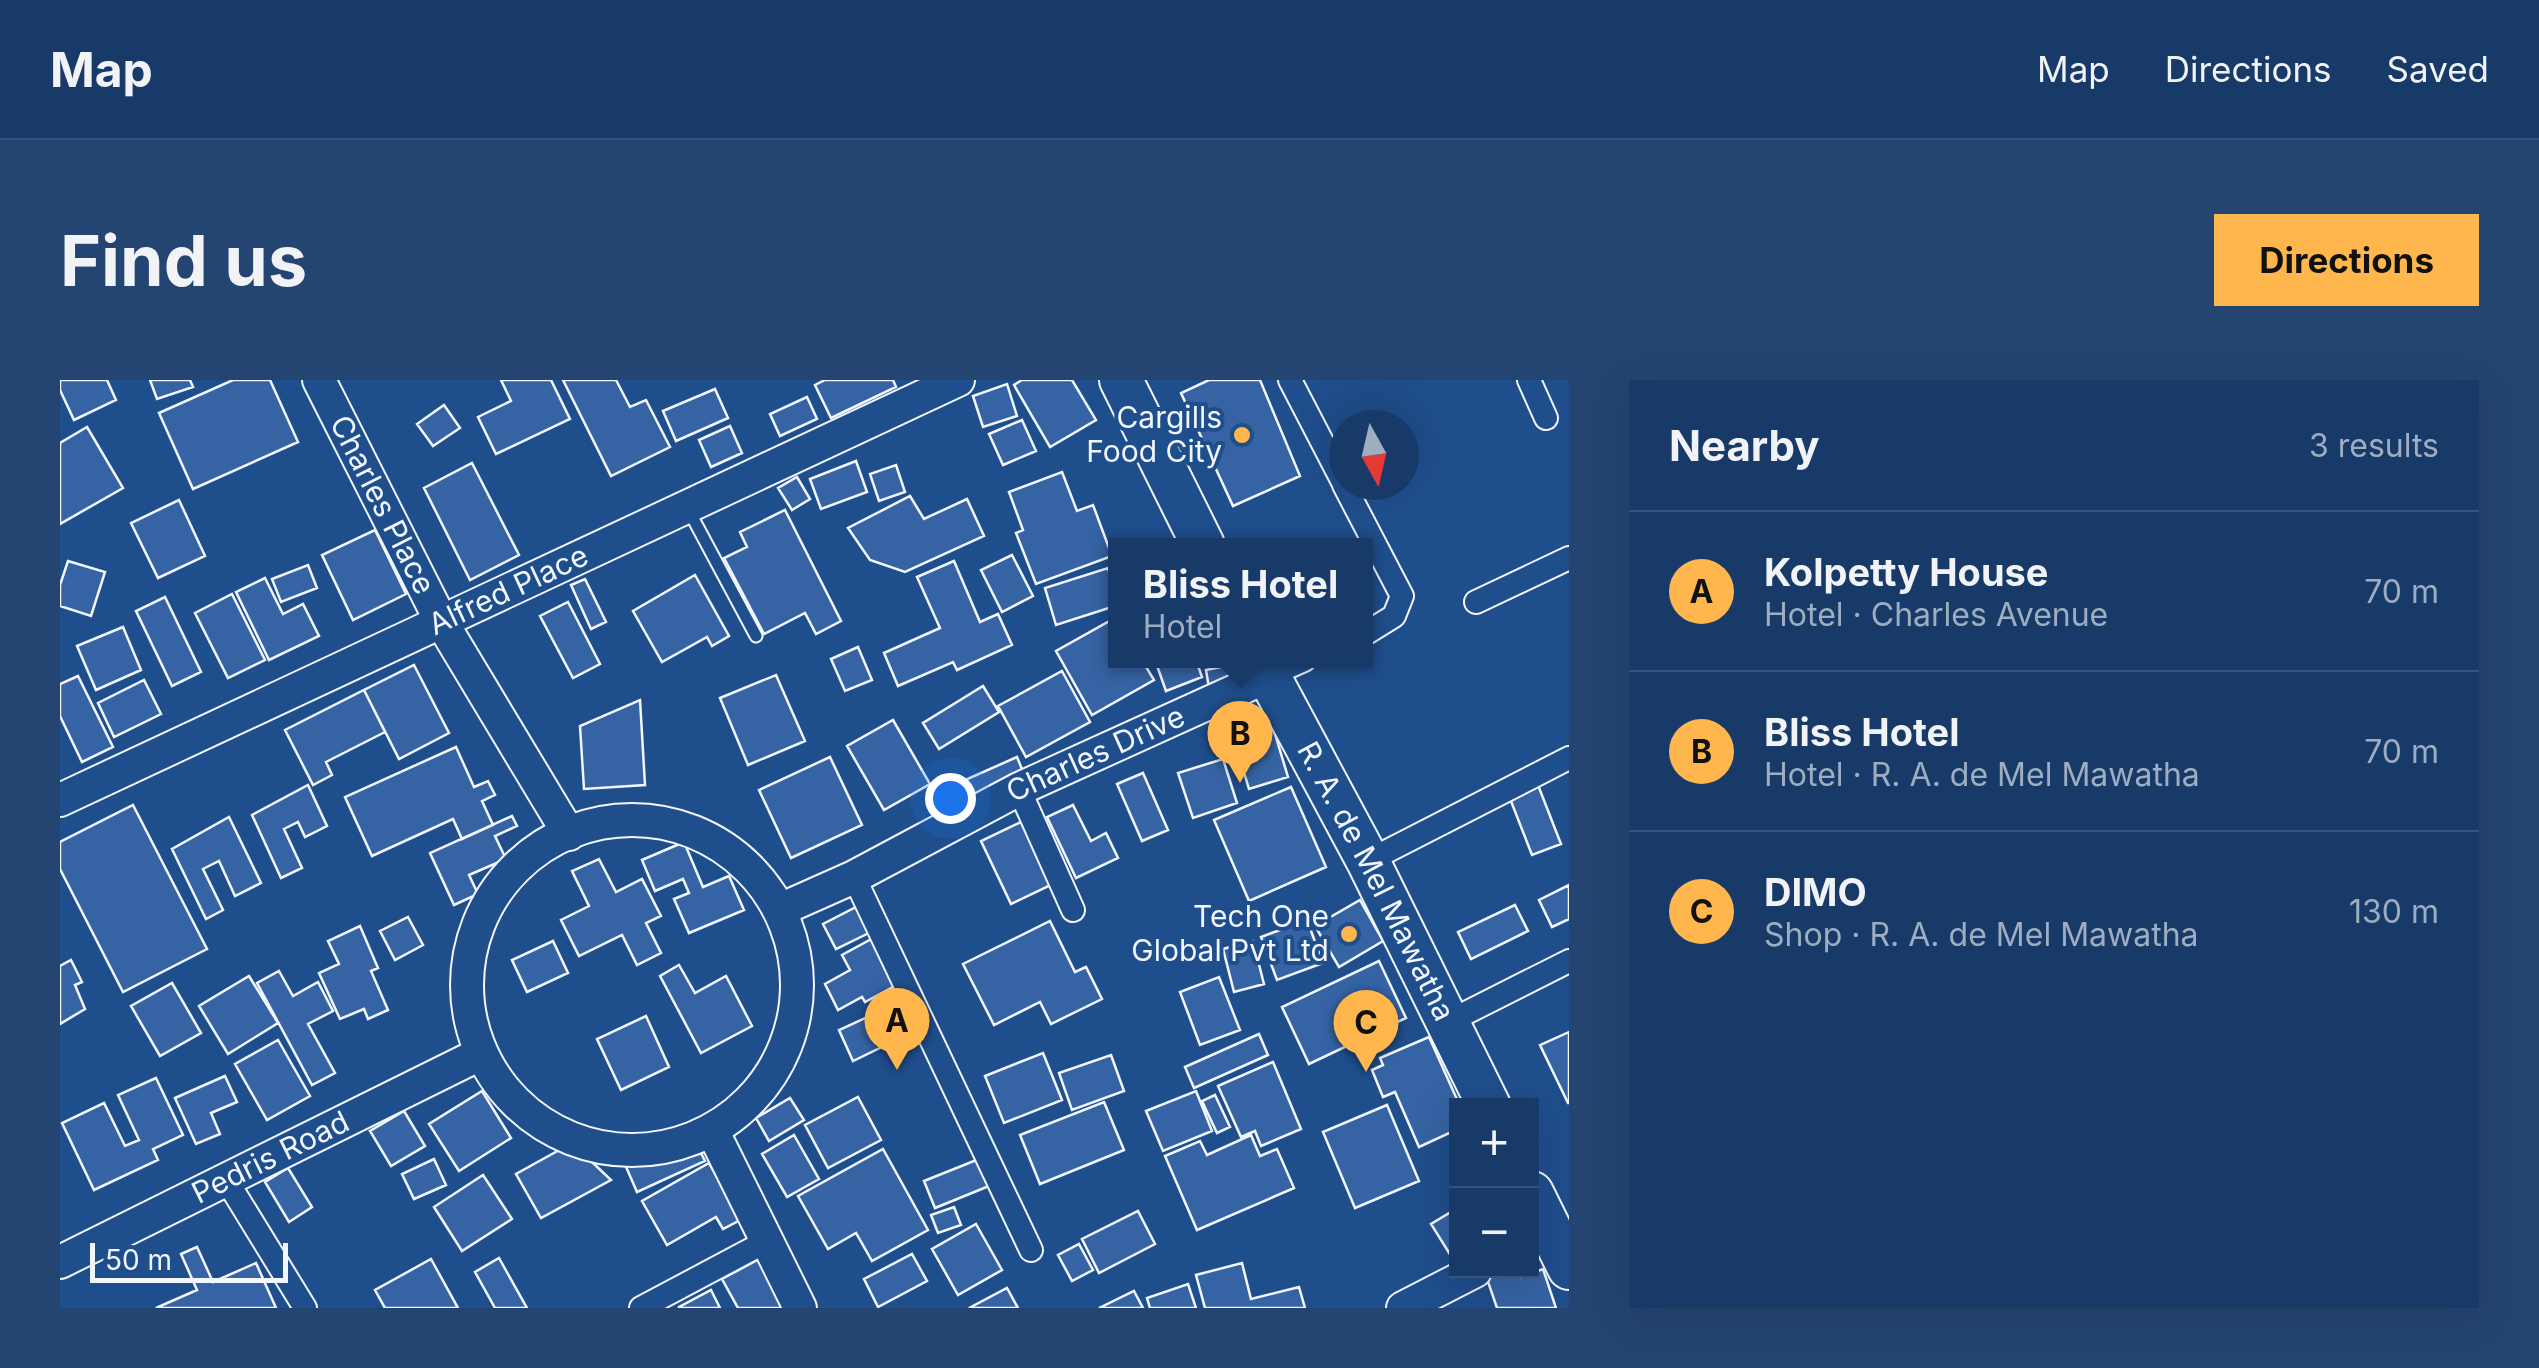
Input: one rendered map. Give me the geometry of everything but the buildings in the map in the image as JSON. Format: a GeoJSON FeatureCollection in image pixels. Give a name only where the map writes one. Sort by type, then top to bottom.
{"type":"FeatureCollection","features":[{"type":"Feature","properties":{"kind":"highway"},"geometry":{"type":"LineString","coordinates":[[1121,380],[1199,538]]}},
{"type":"Feature","properties":{"kind":"highway","name":"R. A. de Mel Mawatha"},"geometry":{"type":"LineString","coordinates":[[1279,668],[1484,1098]]}},
{"type":"Feature","properties":{"kind":"highway"},"geometry":{"type":"LineString","coordinates":[[1539,1208],[1555,1241]]}},
{"type":"Feature","properties":{"kind":"street","name":"Charles Place"},"geometry":{"type":"LineString","coordinates":[[319,380],[442,623],[569,834]]}},
{"type":"Feature","properties":{"kind":"street","name":"Alfred Place"},"geometry":{"type":"LineString","coordinates":[[60,800],[958,380]]}},
{"type":"Feature","properties":{"kind":"street"},"geometry":{"type":"LineString","coordinates":[[1290,380],[1329,456]]}},
{"type":"Feature","properties":{"kind":"street"},"geometry":{"type":"LineString","coordinates":[[1528,380],[1546,418]]}},
{"type":"Feature","properties":{"kind":"street"},"geometry":{"type":"LineString","coordinates":[[1352,500],[1372,538]]}},
{"type":"Feature","properties":{"kind":"street"},"geometry":{"type":"LineString","coordinates":[[1373,540],[1402,596],[1394,616],[1373,629]]}},
{"type":"Feature","properties":{"kind":"street"},"geometry":{"type":"LineString","coordinates":[[1476,602],[1569,558]]}},
{"type":"Feature","properties":{"kind":"street","name":"Charles Drive"},"geometry":{"type":"LineString","coordinates":[[782,909],[854,877],[1019,788],[1274,668]]}},
{"type":"Feature","properties":{"kind":"street"},"geometry":{"type":"LineString","coordinates":[[1368,861],[1569,758]]}},
{"type":"Feature","properties":{"kind":"street"},"geometry":{"type":"LineString","coordinates":[[1019,788],[1073,910]]}},
{"type":"Feature","properties":{"kind":"street"},"geometry":{"type":"LineString","coordinates":[[648,820],[702,834],[748,865],[782,909],[797,958],[797,1008],[782,1058],[753,1100],[712,1130],[660,1148],[606,1149],[572,1138],[554,1132],[510,1099],[480,1054],[466,1008],[466,962],[480,916],[506,876],[542,845],[569,834],[593,824],[648,820]]}},
{"type":"Feature","properties":{"kind":"street"},"geometry":{"type":"LineString","coordinates":[[854,877],[1032,1250]]}},
{"type":"Feature","properties":{"kind":"street"},"geometry":{"type":"LineString","coordinates":[[1448,1022],[1569,961]]}},
{"type":"Feature","properties":{"kind":"street","name":"Pedris Road"},"geometry":{"type":"LineString","coordinates":[[60,1262],[480,1054]]}},
{"type":"Feature","properties":{"kind":"street"},"geometry":{"type":"LineString","coordinates":[[712,1130],[800,1308]]}},
{"type":"Feature","properties":{"kind":"street"},"geometry":{"type":"LineString","coordinates":[[227,1181],[305,1308]]}},
{"type":"Feature","properties":{"kind":"street"},"geometry":{"type":"LineString","coordinates":[[641,1308],[767,1242]]}},
{"type":"Feature","properties":{"kind":"street"},"geometry":{"type":"LineString","coordinates":[[1403,1308],[1460,1278]]}},
{"type":"Feature","properties":{"kind":"lane"},"geometry":{"type":"LineString","coordinates":[[687,507],[756,636]]}},
{"type":"Feature","properties":{"kind":"place","name":"Cargills Food City"},"geometry":{"type":"Point","coordinates":[1242,435]}},
{"type":"Feature","properties":{"kind":"place","name":"Bliss Hotel"},"geometry":{"type":"Point","coordinates":[1240,783]}},
{"type":"Feature","properties":{"kind":"place","name":"Tech One Global Pvt Ltd"},"geometry":{"type":"Point","coordinates":[1349,934]}},
{"type":"Feature","properties":{"kind":"place","name":"Kolpetty House"},"geometry":{"type":"Point","coordinates":[897,1070]}},
{"type":"Feature","properties":{"kind":"place","name":"DIMO"},"geometry":{"type":"Point","coordinates":[1366,1072]}}]}
